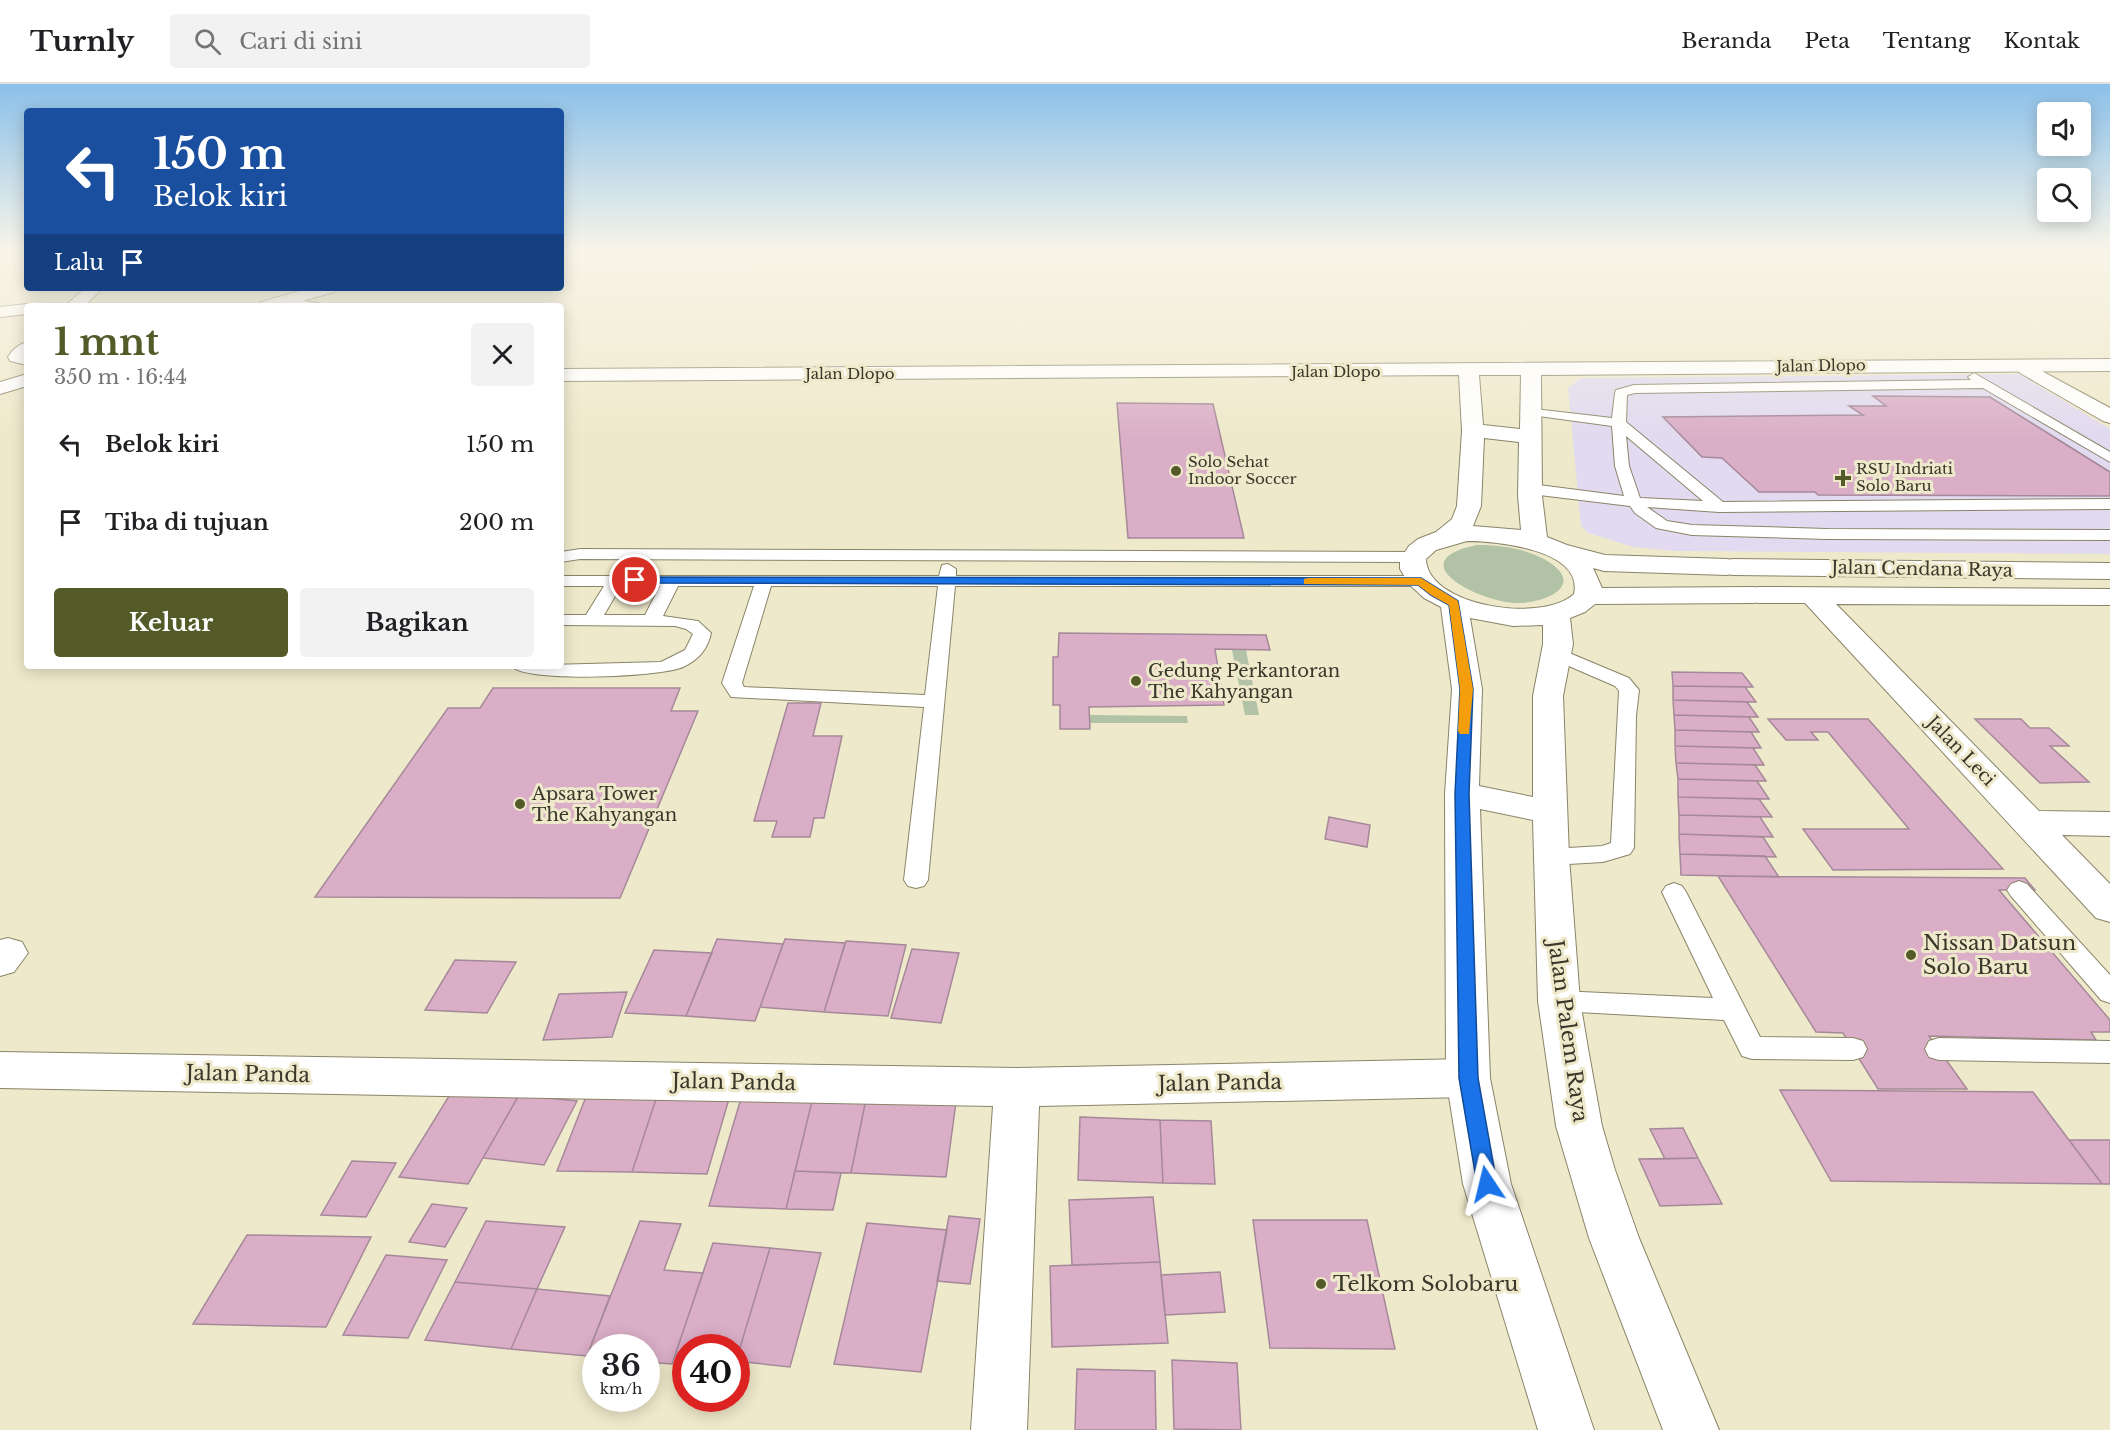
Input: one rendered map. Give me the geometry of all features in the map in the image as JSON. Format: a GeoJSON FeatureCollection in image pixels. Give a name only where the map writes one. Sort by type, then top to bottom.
{"type":"FeatureCollection","features":[{"type":"Feature","properties":{"kind":"street","name":"Jalan Dlopo"},"geometry":{"type":"LineString","coordinates":[[564,375],[1469,371],[1954,364],[2110,365]]}},
{"type":"Feature","properties":{"kind":"street"},"geometry":{"type":"LineString","coordinates":[[2027,369],[2110,417]]}},
{"type":"Feature","properties":{"kind":"street"},"geometry":{"type":"LineString","coordinates":[[1531,370],[1531,489],[1544,546],[1573,562],[1586,577],[1589,587],[1566,621]]}},
{"type":"Feature","properties":{"kind":"street"},"geometry":{"type":"LineString","coordinates":[[1469,371],[1473,431],[1469,506],[1463,522],[1447,536],[1425,544],[1430,580],[1467,689],[1462,794],[1468,1078],[1487,1184],[1566,1430]]}},
{"type":"Feature","properties":{"kind":"street"},"geometry":{"type":"LineString","coordinates":[[0,388],[24,381]]}},
{"type":"Feature","properties":{"kind":"street"},"geometry":{"type":"LineString","coordinates":[[1473,431],[1531,436]]}},
{"type":"Feature","properties":{"kind":"street","name":"Jalan Cendana Raya"},"geometry":{"type":"LineString","coordinates":[[1447,536],[1490,533],[1604,563],[1730,567],[2110,571]]}},
{"type":"Feature","properties":{"kind":"street","name":"Jalan Cendana Raya"},"geometry":{"type":"LineString","coordinates":[[1430,580],[1495,615],[1566,621],[1756,595],[2110,597]]}},
{"type":"Feature","properties":{"kind":"street","name":"Jalan Leci"},"geometry":{"type":"LineString","coordinates":[[1812,595],[2110,908]]}},
{"type":"Feature","properties":{"kind":"street","name":"Jalan Palem Raya"},"geometry":{"type":"LineString","coordinates":[[1566,621],[1548,696],[1551,856],[1559,1001],[1580,1126],[1591,1170],[1614,1238],[1691,1430]]}},
{"type":"Feature","properties":{"kind":"street"},"geometry":{"type":"LineString","coordinates":[[1462,794],[1550,812]]}},
{"type":"Feature","properties":{"kind":"street"},"geometry":{"type":"LineString","coordinates":[[2030,823],[2110,824]]}},
{"type":"Feature","properties":{"kind":"street","name":"Jalan Panda"},"geometry":{"type":"LineString","coordinates":[[0,1070],[1017,1087],[1468,1078]]}},
{"type":"Feature","properties":{"kind":"street"},"geometry":{"type":"LineString","coordinates":[[999,1430],[1017,1087]]}},
{"type":"Feature","properties":{"kind":"lane"},"geometry":{"type":"LineString","coordinates":[[1954,364],[2110,458]]}},
{"type":"Feature","properties":{"kind":"lane"},"geometry":{"type":"LineString","coordinates":[[1984,384],[1634,389],[1621,393],[1619,417],[1625,483],[1635,502],[1651,520],[1677,528],[1802,534],[2110,535]]}},
{"type":"Feature","properties":{"kind":"lane"},"geometry":{"type":"LineString","coordinates":[[1531,406],[1619,417],[1719,507]]}},
{"type":"Feature","properties":{"kind":"lane"},"geometry":{"type":"LineString","coordinates":[[1531,489],[1635,502],[1719,507],[2110,504]]}},
{"type":"Feature","properties":{"kind":"lane"},"geometry":{"type":"LineString","coordinates":[[1845,506],[1880,534]]}},
{"type":"Feature","properties":{"kind":"lane"},"geometry":{"type":"LineString","coordinates":[[564,557],[580,554],[951,557],[1430,580]]}},
{"type":"Feature","properties":{"kind":"lane"},"geometry":{"type":"LineString","coordinates":[[916,880],[946,582],[951,557]]}},
{"type":"Feature","properties":{"kind":"lane"},"geometry":{"type":"LineString","coordinates":[[651,620],[672,580]]}},
{"type":"Feature","properties":{"kind":"lane"},"geometry":{"type":"LineString","coordinates":[[564,581],[1430,580]]}},
{"type":"Feature","properties":{"kind":"lane"},"geometry":{"type":"LineString","coordinates":[[592,620],[616,581]]}},
{"type":"Feature","properties":{"kind":"lane"},"geometry":{"type":"LineString","coordinates":[[764,581],[734,674],[732,683],[738,693],[934,701]]}},
{"type":"Feature","properties":{"kind":"lane"},"geometry":{"type":"LineString","coordinates":[[564,620],[675,621],[692,625],[702,633],[702,643],[694,653],[678,662],[656,669],[564,668]]}},
{"type":"Feature","properties":{"kind":"lane"},"geometry":{"type":"LineString","coordinates":[[1551,856],[1603,854],[1622,848],[1626,716],[1629,690],[1566,621]]}},
{"type":"Feature","properties":{"kind":"lane"},"geometry":{"type":"LineString","coordinates":[[2019,890],[2110,993]]}},
{"type":"Feature","properties":{"kind":"lane"},"geometry":{"type":"LineString","coordinates":[[1674,892],[1752,1048],[1853,1049]]}},
{"type":"Feature","properties":{"kind":"lane"},"geometry":{"type":"LineString","coordinates":[[1559,1001],[1732,1010]]}},
{"type":"Feature","properties":{"kind":"lane"},"geometry":{"type":"LineString","coordinates":[[1939,1049],[2110,1052]]}},
{"type":"Feature","properties":{"kind":"shaded area","name":"RSU Indriati Solo Baru"},"geometry":{"type":"Polygon","coordinates":[[[2019,374],[2110,429],[2110,554],[1675,551],[1633,547],[1588,533],[1581,526],[1568,388],[1581,378],[2019,374]]]}},
{"type":"Feature","properties":{"kind":"green space"},"geometry":{"type":"Polygon","coordinates":[[[1477,545],[1511,548],[1536,555],[1557,568],[1563,576],[1563,584],[1551,596],[1529,602],[1501,601],[1484,596],[1453,580],[1445,570],[1445,561],[1454,552],[1477,545]]]}},
{"type":"Feature","properties":{"kind":"green space"},"geometry":{"type":"Polygon","coordinates":[[[1232,650],[1246,650],[1259,715],[1245,715],[1232,650]]]}},
{"type":"Feature","properties":{"kind":"green space"},"geometry":{"type":"Polygon","coordinates":[[[1090,715],[1187,716],[1188,723],[1090,723],[1090,715]]]}},
{"type":"Feature","properties":{"kind":"building"},"geometry":{"type":"Polygon","coordinates":[[[1873,396],[1990,397],[2110,472],[2110,496],[1818,495],[1815,492],[1759,492],[1722,458],[1702,457],[1663,417],[1863,415],[1849,406],[1886,406],[1873,396]]]}},
{"type":"Feature","properties":{"kind":"building","name":"Solo Sehat Indoor Soccer"},"geometry":{"type":"Polygon","coordinates":[[[1117,403],[1213,404],[1244,538],[1128,538],[1117,403]]]}},
{"type":"Feature","properties":{"kind":"building","name":"Gedung Perkantoran The Kahyangan"},"geometry":{"type":"Polygon","coordinates":[[[1059,633],[1266,635],[1270,650],[1215,649],[1224,705],[1089,707],[1090,729],[1060,729],[1060,705],[1053,705],[1053,657],[1058,657],[1059,633]]]}},
{"type":"Feature","properties":{"kind":"building"},"geometry":{"type":"Polygon","coordinates":[[[1672,672],[1742,673],[1753,687],[1673,686],[1672,672]]]}},
{"type":"Feature","properties":{"kind":"building"},"geometry":{"type":"Polygon","coordinates":[[[1673,686],[1745,687],[1756,702],[1673,700],[1673,686]]]}},
{"type":"Feature","properties":{"kind":"building","name":"Apsara Tower The Kahyangan"},"geometry":{"type":"Polygon","coordinates":[[[493,688],[680,688],[671,711],[698,711],[620,898],[315,897],[448,708],[480,708],[493,688]]]}},
{"type":"Feature","properties":{"kind":"building"},"geometry":{"type":"Polygon","coordinates":[[[1673,700],[1747,702],[1758,717],[1674,715],[1673,700]]]}},
{"type":"Feature","properties":{"kind":"building"},"geometry":{"type":"Polygon","coordinates":[[[788,703],[821,703],[813,736],[842,736],[824,818],[814,818],[810,837],[772,837],[777,821],[754,821],[788,703]]]}},
{"type":"Feature","properties":{"kind":"building"},"geometry":{"type":"Polygon","coordinates":[[[1674,715],[1749,717],[1759,732],[1675,730],[1674,715]]]}},
{"type":"Feature","properties":{"kind":"building"},"geometry":{"type":"Polygon","coordinates":[[[1768,719],[1868,719],[2003,869],[1833,870],[1803,829],[1909,829],[1828,732],[1811,732],[1818,740],[1786,740],[1768,719]]]}},
{"type":"Feature","properties":{"kind":"building"},"geometry":{"type":"Polygon","coordinates":[[[1975,719],[2021,719],[2030,728],[2049,728],[2069,746],[2050,746],[2089,782],[2040,783],[1975,719]]]}},
{"type":"Feature","properties":{"kind":"building"},"geometry":{"type":"Polygon","coordinates":[[[1675,730],[1751,732],[1761,748],[1675,746],[1675,730]]]}},
{"type":"Feature","properties":{"kind":"building"},"geometry":{"type":"Polygon","coordinates":[[[1675,746],[1753,748],[1764,765],[1676,763],[1675,746]]]}},
{"type":"Feature","properties":{"kind":"building"},"geometry":{"type":"Polygon","coordinates":[[[1676,763],[1755,765],[1766,781],[1678,779],[1676,763]]]}},
{"type":"Feature","properties":{"kind":"building"},"geometry":{"type":"Polygon","coordinates":[[[1678,779],[1757,781],[1769,799],[1678,797],[1678,779]]]}},
{"type":"Feature","properties":{"kind":"building"},"geometry":{"type":"Polygon","coordinates":[[[1678,797],[1759,799],[1772,817],[1679,815],[1678,797]]]}},
{"type":"Feature","properties":{"kind":"building"},"geometry":{"type":"Polygon","coordinates":[[[1679,815],[1760,817],[1773,837],[1679,834],[1679,815]]]}},
{"type":"Feature","properties":{"kind":"building"},"geometry":{"type":"Polygon","coordinates":[[[1329,817],[1370,825],[1367,847],[1325,839],[1329,817]]]}},
{"type":"Feature","properties":{"kind":"building"},"geometry":{"type":"Polygon","coordinates":[[[1679,834],[1763,837],[1776,857],[1680,854],[1679,834]]]}},
{"type":"Feature","properties":{"kind":"building"},"geometry":{"type":"Polygon","coordinates":[[[1680,854],[1765,856],[1779,877],[1681,875],[1680,854]]]}},
{"type":"Feature","properties":{"kind":"building","name":"Nissan Datsun Solo Baru"},"geometry":{"type":"Polygon","coordinates":[[[1718,876],[2025,878],[2035,890],[1999,890],[2110,1020],[2110,1032],[2091,1032],[2096,1040],[1929,1036],[1967,1089],[1878,1089],[1843,1033],[1816,1032],[1718,876]]]}},
{"type":"Feature","properties":{"kind":"building"},"geometry":{"type":"Polygon","coordinates":[[[717,939],[783,944],[755,1021],[686,1016],[717,939]]]}},
{"type":"Feature","properties":{"kind":"building"},"geometry":{"type":"Polygon","coordinates":[[[785,939],[845,943],[824,1012],[760,1007],[785,939]]]}},
{"type":"Feature","properties":{"kind":"building"},"geometry":{"type":"Polygon","coordinates":[[[846,941],[906,945],[888,1016],[824,1012],[846,941]]]}},
{"type":"Feature","properties":{"kind":"building"},"geometry":{"type":"Polygon","coordinates":[[[912,949],[959,953],[941,1023],[891,1018],[912,949]]]}},
{"type":"Feature","properties":{"kind":"building"},"geometry":{"type":"Polygon","coordinates":[[[654,950],[712,953],[686,1016],[625,1013],[654,950]]]}},
{"type":"Feature","properties":{"kind":"building"},"geometry":{"type":"Polygon","coordinates":[[[455,960],[516,962],[487,1013],[425,1010],[455,960]]]}},
{"type":"Feature","properties":{"kind":"building"},"geometry":{"type":"Polygon","coordinates":[[[627,992],[612,1037],[543,1040],[559,994],[627,992]]]}},
{"type":"Feature","properties":{"kind":"building"},"geometry":{"type":"Polygon","coordinates":[[[454,1088],[519,1095],[468,1184],[399,1177],[454,1088]]]}},
{"type":"Feature","properties":{"kind":"building"},"geometry":{"type":"Polygon","coordinates":[[[589,1089],[659,1090],[632,1172],[557,1171],[589,1089]]]}},
{"type":"Feature","properties":{"kind":"building"},"geometry":{"type":"Polygon","coordinates":[[[659,1090],[731,1092],[707,1174],[632,1172],[659,1090]]]}},
{"type":"Feature","properties":{"kind":"building"},"geometry":{"type":"Polygon","coordinates":[[[1780,1090],[2033,1092],[2102,1184],[1831,1181],[1780,1090]]]}},
{"type":"Feature","properties":{"kind":"building"},"geometry":{"type":"Polygon","coordinates":[[[519,1095],[577,1101],[544,1165],[483,1158],[519,1095]]]}},
{"type":"Feature","properties":{"kind":"building"},"geometry":{"type":"Polygon","coordinates":[[[742,1095],[813,1097],[786,1209],[709,1206],[742,1095]]]}},
{"type":"Feature","properties":{"kind":"building"},"geometry":{"type":"Polygon","coordinates":[[[813,1097],[866,1099],[851,1173],[795,1171],[813,1097]]]}},
{"type":"Feature","properties":{"kind":"building"},"geometry":{"type":"Polygon","coordinates":[[[866,1099],[956,1102],[946,1177],[851,1173],[866,1099]]]}},
{"type":"Feature","properties":{"kind":"building"},"geometry":{"type":"Polygon","coordinates":[[[1080,1117],[1160,1120],[1163,1183],[1078,1180],[1080,1117]]]}},
{"type":"Feature","properties":{"kind":"building"},"geometry":{"type":"Polygon","coordinates":[[[1160,1120],[1211,1121],[1215,1184],[1163,1183],[1160,1120]]]}},
{"type":"Feature","properties":{"kind":"building"},"geometry":{"type":"Polygon","coordinates":[[[1683,1128],[1698,1158],[1665,1159],[1650,1129],[1683,1128]]]}},
{"type":"Feature","properties":{"kind":"building"},"geometry":{"type":"Polygon","coordinates":[[[2069,1140],[2110,1140],[2110,1184],[2102,1184],[2069,1140]]]}},
{"type":"Feature","properties":{"kind":"building"},"geometry":{"type":"Polygon","coordinates":[[[1698,1158],[1722,1204],[1660,1206],[1639,1159],[1698,1158]]]}},
{"type":"Feature","properties":{"kind":"building"},"geometry":{"type":"Polygon","coordinates":[[[352,1161],[396,1163],[366,1217],[321,1215],[352,1161]]]}},
{"type":"Feature","properties":{"kind":"building"},"geometry":{"type":"Polygon","coordinates":[[[795,1171],[841,1173],[833,1210],[786,1209],[795,1171]]]}},
{"type":"Feature","properties":{"kind":"building"},"geometry":{"type":"Polygon","coordinates":[[[1153,1197],[1160,1262],[1072,1265],[1069,1200],[1153,1197]]]}},
{"type":"Feature","properties":{"kind":"building"},"geometry":{"type":"Polygon","coordinates":[[[432,1204],[467,1208],[445,1247],[409,1242],[432,1204]]]}},
{"type":"Feature","properties":{"kind":"building"},"geometry":{"type":"Polygon","coordinates":[[[949,1216],[980,1219],[970,1284],[937,1281],[949,1216]]]}},
{"type":"Feature","properties":{"kind":"building","name":"Telkom Solobaru"},"geometry":{"type":"Polygon","coordinates":[[[1253,1220],[1367,1220],[1395,1349],[1270,1348],[1253,1220]]]}},
{"type":"Feature","properties":{"kind":"building"},"geometry":{"type":"Polygon","coordinates":[[[486,1221],[565,1227],[537,1289],[455,1282],[486,1221]]]}},
{"type":"Feature","properties":{"kind":"building"},"geometry":{"type":"Polygon","coordinates":[[[640,1221],[681,1224],[664,1270],[703,1273],[682,1334],[672,1334],[672,1364],[660,1363],[660,1334],[596,1334],[640,1221]]]}},
{"type":"Feature","properties":{"kind":"building"},"geometry":{"type":"Polygon","coordinates":[[[867,1223],[947,1230],[921,1372],[834,1364],[867,1223]]]}},
{"type":"Feature","properties":{"kind":"building"},"geometry":{"type":"Polygon","coordinates":[[[247,1235],[371,1237],[326,1327],[193,1324],[247,1235]]]}},
{"type":"Feature","properties":{"kind":"building"},"geometry":{"type":"Polygon","coordinates":[[[713,1243],[770,1248],[744,1334],[682,1334],[713,1243]]]}},
{"type":"Feature","properties":{"kind":"building"},"geometry":{"type":"Polygon","coordinates":[[[770,1248],[821,1253],[790,1367],[750,1363],[750,1334],[744,1334],[770,1248]]]}},
{"type":"Feature","properties":{"kind":"building"},"geometry":{"type":"Polygon","coordinates":[[[386,1255],[447,1260],[408,1338],[343,1335],[386,1255]]]}},
{"type":"Feature","properties":{"kind":"building"},"geometry":{"type":"Polygon","coordinates":[[[1160,1262],[1168,1343],[1052,1347],[1050,1266],[1160,1262]]]}},
{"type":"Feature","properties":{"kind":"building"},"geometry":{"type":"Polygon","coordinates":[[[1220,1272],[1225,1312],[1165,1315],[1161,1275],[1220,1272]]]}},
{"type":"Feature","properties":{"kind":"building"},"geometry":{"type":"Polygon","coordinates":[[[455,1282],[537,1289],[511,1349],[425,1340],[455,1282]]]}},
{"type":"Feature","properties":{"kind":"building"},"geometry":{"type":"Polygon","coordinates":[[[537,1289],[610,1296],[595,1334],[582,1334],[582,1356],[511,1349],[537,1289]]]}},
{"type":"Feature","properties":{"kind":"building"},"geometry":{"type":"Polygon","coordinates":[[[1172,1360],[1237,1363],[1241,1430],[1174,1429],[1172,1360]]]}},
{"type":"Feature","properties":{"kind":"building"},"geometry":{"type":"Polygon","coordinates":[[[1077,1369],[1155,1371],[1156,1430],[1075,1430],[1077,1369]]]}},
{"type":"Feature","properties":{"kind":"slow traffic"},"geometry":{"type":"LineString","coordinates":[[1308,582],[1421,581],[1435,593],[1454,603],[1467,689],[1465,731]]}},
{"type":"Feature","properties":{"kind":"place","name":"Solo Sehat Indoor Soccer"},"geometry":{"type":"Point","coordinates":[1176,471]}},
{"type":"Feature","properties":{"kind":"place","name":"RSU Indriati Solo Baru"},"geometry":{"type":"Point","coordinates":[1843,478]}},
{"type":"Feature","properties":{"kind":"place","name":"Gedung Perkantoran The Kahyangan"},"geometry":{"type":"Point","coordinates":[1136,681]}},
{"type":"Feature","properties":{"kind":"place","name":"Apsara Tower The Kahyangan"},"geometry":{"type":"Point","coordinates":[520,804]}},
{"type":"Feature","properties":{"kind":"place","name":"Nissan Datsun Solo Baru"},"geometry":{"type":"Point","coordinates":[1911,955]}},
{"type":"Feature","properties":{"kind":"place","name":"Telkom Solobaru"},"geometry":{"type":"Point","coordinates":[1321,1284]}},
{"type":"Feature","properties":{"kind":"route"},"geometry":{"type":"LineString","coordinates":[[635,580],[1421,581],[1435,593],[1454,603],[1467,689],[1462,794],[1468,1078],[1487,1184]]}}]}
